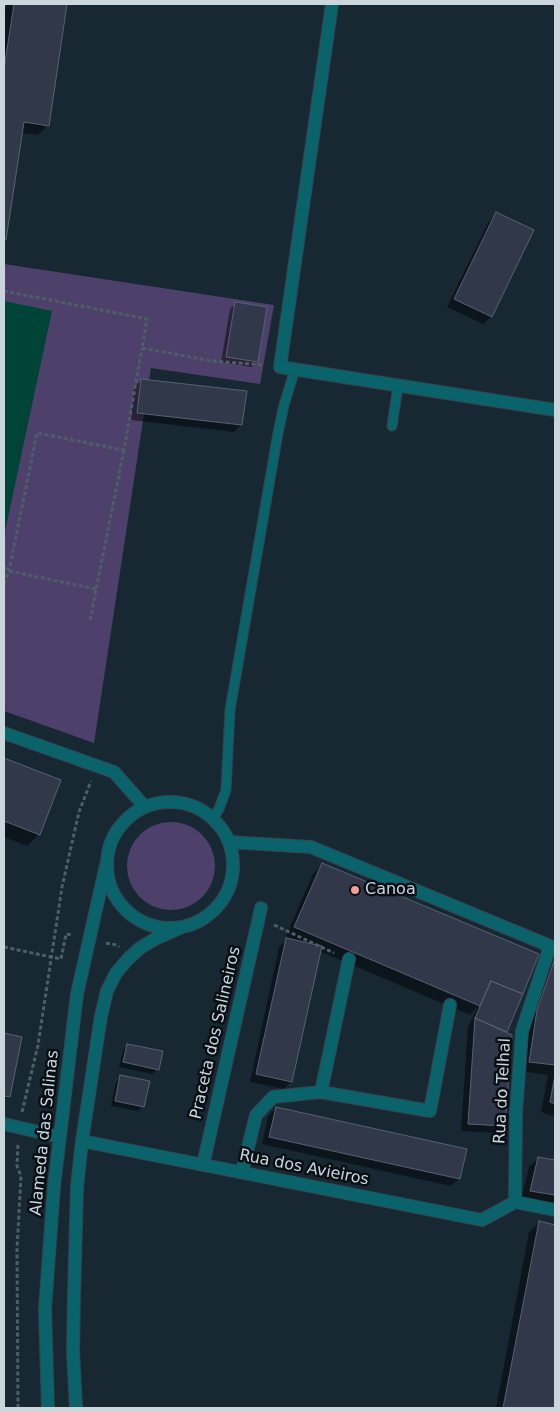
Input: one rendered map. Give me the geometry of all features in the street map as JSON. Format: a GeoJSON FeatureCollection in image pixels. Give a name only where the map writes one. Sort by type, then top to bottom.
{"type":"FeatureCollection","features":[{"type":"Feature","properties":{"kind":"street"},"geometry":{"type":"LineString","coordinates":[[332,4],[280,367],[555,410]]}},
{"type":"Feature","properties":{"kind":"street"},"geometry":{"type":"LineString","coordinates":[[4,733],[114,772],[145,806]]}},
{"type":"Feature","properties":{"kind":"street"},"geometry":{"type":"LineString","coordinates":[[76,1408],[73,1351],[78,1187],[82,1141],[101,1016],[107,991],[116,973],[140,948],[155,939],[195,924],[217,908],[231,884],[233,870],[233,856],[229,842],[213,818],[188,804],[174,801],[159,802],[145,806],[132,814],[117,830],[108,850],[106,865],[108,879],[112,893],[131,916],[142,923],[155,927],[182,928]]}},
{"type":"Feature","properties":{"kind":"street"},"geometry":{"type":"LineString","coordinates":[[229,842],[311,847],[553,948]]}},
{"type":"Feature","properties":{"kind":"street","name":"Alameda das Salinas"},"geometry":{"type":"LineString","coordinates":[[48,1408],[45,1309],[54,1186],[77,994],[106,865]]}},
{"type":"Feature","properties":{"kind":"street","name":"Praceta dos Salineiros"},"geometry":{"type":"LineString","coordinates":[[203,1165],[260,913]]}},
{"type":"Feature","properties":{"kind":"street","name":"Rua do Telhal"},"geometry":{"type":"LineString","coordinates":[[515,1202],[516,1114],[522,1031],[549,949],[553,948]]}},
{"type":"Feature","properties":{"kind":"street"},"geometry":{"type":"LineString","coordinates":[[321,1092],[349,959]]}},
{"type":"Feature","properties":{"kind":"street"},"geometry":{"type":"LineString","coordinates":[[242,1172],[256,1115],[273,1097],[321,1092],[430,1111],[450,1005]]}},
{"type":"Feature","properties":{"kind":"street"},"geometry":{"type":"LineString","coordinates":[[4,1124],[60,1137]]}},
{"type":"Feature","properties":{"kind":"street","name":"Rua dos Avieiros"},"geometry":{"type":"LineString","coordinates":[[82,1141],[482,1220],[515,1202]]}},
{"type":"Feature","properties":{"kind":"street"},"geometry":{"type":"LineString","coordinates":[[515,1202],[555,1210]]}},
{"type":"Feature","properties":{"kind":"lane"},"geometry":{"type":"LineString","coordinates":[[213,818],[219,809],[226,790],[230,710],[278,433],[295,369]]}},
{"type":"Feature","properties":{"kind":"lane"},"geometry":{"type":"LineString","coordinates":[[392,426],[398,386]]}},
{"type":"Feature","properties":{"kind":"path"},"geometry":{"type":"LineString","coordinates":[[4,290],[147,319],[124,450],[90,620]]}},
{"type":"Feature","properties":{"kind":"path"},"geometry":{"type":"LineString","coordinates":[[142,348],[212,361],[280,367]]}},
{"type":"Feature","properties":{"kind":"path"},"geometry":{"type":"LineString","coordinates":[[4,584],[9,571],[38,433],[124,450]]}},
{"type":"Feature","properties":{"kind":"path"},"geometry":{"type":"LineString","coordinates":[[4,567],[9,571],[96,589]]}},
{"type":"Feature","properties":{"kind":"path"},"geometry":{"type":"LineString","coordinates":[[18,1408],[17,1249],[21,1176],[17,1166],[19,1127],[38,1045],[62,887],[87,788],[97,767]]}},
{"type":"Feature","properties":{"kind":"path"},"geometry":{"type":"LineString","coordinates":[[260,913],[349,959]]}},
{"type":"Feature","properties":{"kind":"shaded area"},"geometry":{"type":"Polygon","coordinates":[[[4,264],[274,305],[260,384],[151,368],[94,743],[4,711],[4,264]]]}},
{"type":"Feature","properties":{"kind":"shaded area"},"geometry":{"type":"Polygon","coordinates":[[[4,301],[52,311],[4,536],[4,301]]]}},
{"type":"Feature","properties":{"kind":"shaded area"},"geometry":{"type":"Polygon","coordinates":[[[162,822],[180,822],[196,829],[208,841],[215,857],[215,875],[208,891],[196,903],[180,910],[162,910],[146,903],[134,891],[127,875],[127,857],[134,841],[146,829],[162,822]]]}},
{"type":"Feature","properties":{"kind":"building"},"geometry":{"type":"Polygon","coordinates":[[[14,4],[67,4],[49,126],[24,122],[6,240],[4,239],[4,69],[14,4]]]}},
{"type":"Feature","properties":{"kind":"building"},"geometry":{"type":"Polygon","coordinates":[[[496,212],[534,230],[492,317],[454,299],[496,212]]]}},
{"type":"Feature","properties":{"kind":"building"},"geometry":{"type":"Polygon","coordinates":[[[235,302],[267,307],[258,362],[226,357],[235,302]]]}},
{"type":"Feature","properties":{"kind":"building"},"geometry":{"type":"Polygon","coordinates":[[[141,379],[247,391],[242,425],[137,413],[141,379]]]}},
{"type":"Feature","properties":{"kind":"building"},"geometry":{"type":"Polygon","coordinates":[[[4,758],[61,780],[40,835],[4,821],[4,758]]]}},
{"type":"Feature","properties":{"kind":"building"},"geometry":{"type":"Polygon","coordinates":[[[322,863],[539,954],[523,994],[491,981],[480,1006],[294,927],[322,863]]]}},
{"type":"Feature","properties":{"kind":"building"},"geometry":{"type":"Polygon","coordinates":[[[286,938],[322,946],[292,1082],[256,1074],[286,938]]]}},
{"type":"Feature","properties":{"kind":"building"},"geometry":{"type":"Polygon","coordinates":[[[554,961],[555,1065],[529,1062],[537,1010],[554,961]]]}},
{"type":"Feature","properties":{"kind":"building"},"geometry":{"type":"Polygon","coordinates":[[[491,981],[523,994],[507,1032],[475,1018],[491,981]]]}},
{"type":"Feature","properties":{"kind":"building"},"geometry":{"type":"Polygon","coordinates":[[[475,1018],[512,1035],[505,1126],[468,1124],[475,1018]]]}},
{"type":"Feature","properties":{"kind":"building"},"geometry":{"type":"Polygon","coordinates":[[[4,1033],[22,1037],[10,1097],[4,1096],[4,1033]]]}},
{"type":"Feature","properties":{"kind":"building"},"geometry":{"type":"Polygon","coordinates":[[[127,1044],[163,1051],[159,1070],[123,1062],[127,1044]]]}},
{"type":"Feature","properties":{"kind":"building"},"geometry":{"type":"Polygon","coordinates":[[[120,1075],[150,1081],[144,1107],[115,1101],[120,1075]]]}},
{"type":"Feature","properties":{"kind":"building"},"geometry":{"type":"Polygon","coordinates":[[[555,1075],[555,1104],[550,1102],[555,1075]]]}},
{"type":"Feature","properties":{"kind":"building"},"geometry":{"type":"Polygon","coordinates":[[[276,1107],[467,1149],[460,1179],[269,1137],[276,1107]]]}},
{"type":"Feature","properties":{"kind":"building"},"geometry":{"type":"Polygon","coordinates":[[[538,1157],[555,1160],[555,1195],[530,1191],[538,1157]]]}},
{"type":"Feature","properties":{"kind":"building"},"geometry":{"type":"Polygon","coordinates":[[[539,1221],[555,1225],[555,1408],[503,1408],[539,1221]]]}},
{"type":"Feature","properties":{"kind":"place","name":"Canoa"},"geometry":{"type":"Point","coordinates":[355,890]}}]}
